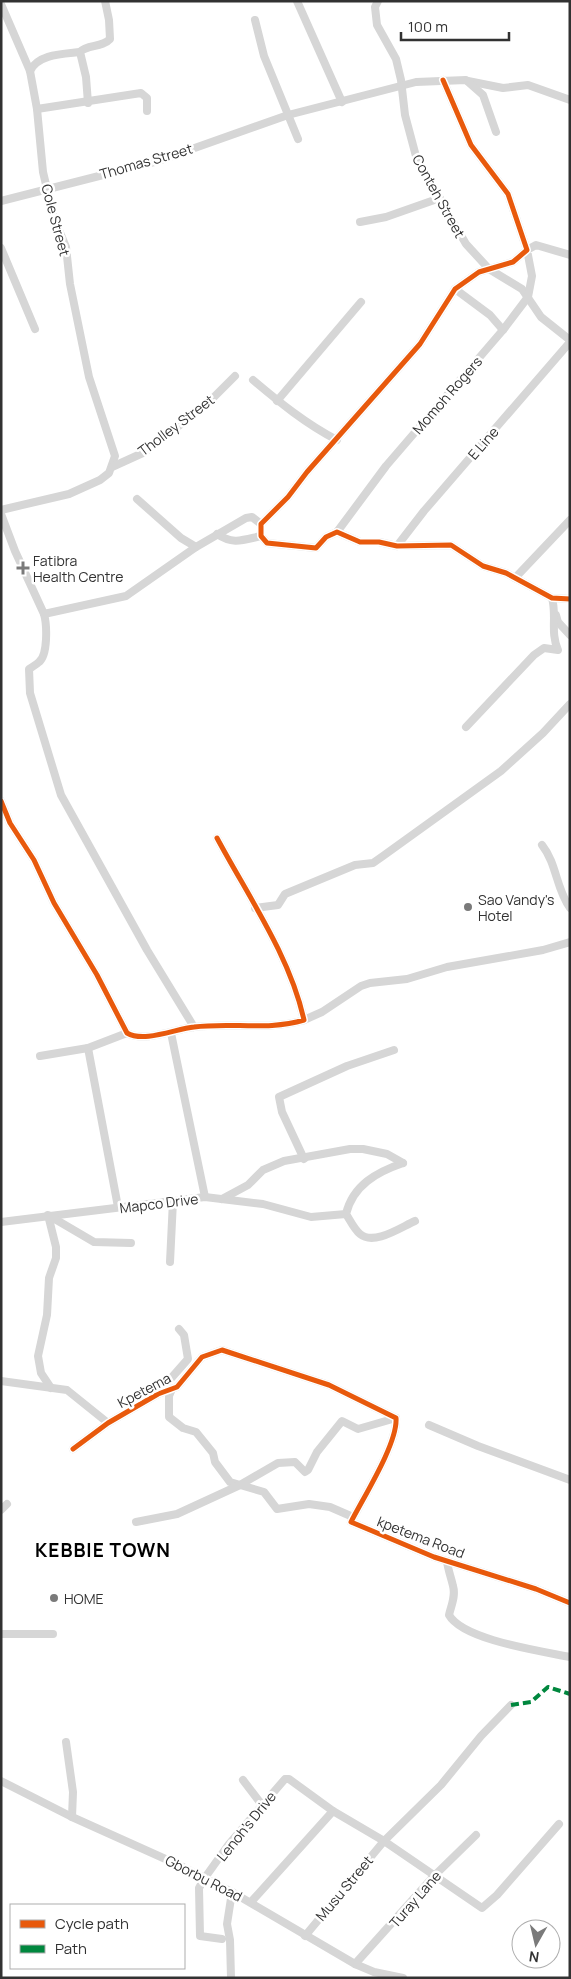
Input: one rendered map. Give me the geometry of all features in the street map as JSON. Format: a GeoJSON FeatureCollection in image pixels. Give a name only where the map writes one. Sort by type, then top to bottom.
{"type":"FeatureCollection","features":[{"type":"Feature","properties":{"kind":"street"},"geometry":{"type":"LineString","coordinates":[[30,71],[32,65],[39,60],[80,52],[83,49],[107,43],[110,39],[105,1]]}},
{"type":"Feature","properties":{"kind":"street"},"geometry":{"type":"LineString","coordinates":[[297,1],[342,102]]}},
{"type":"Feature","properties":{"kind":"street","name":"Conteh Street"},"geometry":{"type":"LineString","coordinates":[[378,1],[375,7],[377,25],[396,59],[405,115],[417,160],[466,244],[489,268],[516,283],[541,317],[570,341]]}},
{"type":"Feature","properties":{"kind":"street","name":"Cole Street"},"geometry":{"type":"LineString","coordinates":[[1,4],[30,71],[37,110],[43,172],[54,218],[66,247],[70,284],[89,377],[115,456],[112,467]]}},
{"type":"Feature","properties":{"kind":"street"},"geometry":{"type":"LineString","coordinates":[[256,20],[264,56],[298,139]]}},
{"type":"Feature","properties":{"kind":"street"},"geometry":{"type":"LineString","coordinates":[[80,52],[86,77],[88,103]]}},
{"type":"Feature","properties":{"kind":"street","name":"Momoh Rogers"},"geometry":{"type":"LineString","coordinates":[[261,536],[267,543],[316,548],[326,537],[337,532],[386,466],[503,330],[528,298],[532,276],[528,250],[508,194],[471,145],[443,80]]}},
{"type":"Feature","properties":{"kind":"street"},"geometry":{"type":"LineString","coordinates":[[466,80],[483,95],[496,132]]}},
{"type":"Feature","properties":{"kind":"street","name":"Thomas Street"},"geometry":{"type":"LineString","coordinates":[[1,201],[158,160],[288,115],[416,82],[466,80],[503,88],[528,85],[570,100]]}},
{"type":"Feature","properties":{"kind":"street"},"geometry":{"type":"LineString","coordinates":[[37,110],[141,93],[147,98],[147,111]]}},
{"type":"Feature","properties":{"kind":"street"},"geometry":{"type":"LineString","coordinates":[[360,222],[386,217],[440,198]]}},
{"type":"Feature","properties":{"kind":"street"},"geometry":{"type":"LineString","coordinates":[[217,534],[234,543],[261,536],[261,524],[288,497],[307,472],[420,344],[455,289],[489,268],[513,262],[536,246],[570,255]]}},
{"type":"Feature","properties":{"kind":"street"},"geometry":{"type":"LineString","coordinates":[[1,248],[34,329]]}},
{"type":"Feature","properties":{"kind":"street"},"geometry":{"type":"LineString","coordinates":[[455,289],[490,315],[503,330]]}},
{"type":"Feature","properties":{"kind":"street"},"geometry":{"type":"LineString","coordinates":[[278,401],[361,302]]}},
{"type":"Feature","properties":{"kind":"street","name":"E Line"},"geometry":{"type":"LineString","coordinates":[[398,546],[424,511],[570,341]]}},
{"type":"Feature","properties":{"kind":"street","name":"Tholley Street"},"geometry":{"type":"LineString","coordinates":[[1,510],[75,492],[105,477],[112,467],[145,452],[207,404],[236,376]]}},
{"type":"Feature","properties":{"kind":"street"},"geometry":{"type":"LineString","coordinates":[[253,380],[318,431],[337,440]]}},
{"type":"Feature","properties":{"kind":"street"},"geometry":{"type":"LineString","coordinates":[[137,499],[181,538],[196,547]]}},
{"type":"Feature","properties":{"kind":"street"},"geometry":{"type":"LineString","coordinates":[[1,514],[15,552],[44,614],[48,628],[43,656],[40,662],[28,669],[30,693],[61,795],[146,950],[194,1027]]}},
{"type":"Feature","properties":{"kind":"street"},"geometry":{"type":"LineString","coordinates":[[44,614],[126,596],[196,547],[246,518],[252,517],[261,524]]}},
{"type":"Feature","properties":{"kind":"street"},"geometry":{"type":"LineString","coordinates":[[515,578],[570,520]]}},
{"type":"Feature","properties":{"kind":"street"},"geometry":{"type":"LineString","coordinates":[[337,532],[360,542],[379,542],[398,546],[451,545],[482,566],[515,578],[552,598],[570,599]]}},
{"type":"Feature","properties":{"kind":"street"},"geometry":{"type":"LineString","coordinates":[[552,598],[558,622],[570,635]]}},
{"type":"Feature","properties":{"kind":"street"},"geometry":{"type":"LineString","coordinates":[[466,726],[534,655],[544,648],[558,650],[553,636],[555,613]]}},
{"type":"Feature","properties":{"kind":"street"},"geometry":{"type":"LineString","coordinates":[[255,908],[278,905],[285,894],[356,865],[372,863],[383,856],[501,771],[543,733],[570,704]]}},
{"type":"Feature","properties":{"kind":"street"},"geometry":{"type":"LineString","coordinates":[[1,801],[10,823],[34,860],[54,903],[97,975],[127,1033],[133,1037],[171,1033],[194,1027],[287,1025],[322,1012],[361,986],[370,983],[407,979],[438,969],[543,950],[570,942]]}},
{"type":"Feature","properties":{"kind":"street"},"geometry":{"type":"LineString","coordinates":[[217,838],[281,951],[301,1003],[304,1020]]}},
{"type":"Feature","properties":{"kind":"street"},"geometry":{"type":"LineString","coordinates":[[542,845],[550,856],[559,886],[570,908]]}},
{"type":"Feature","properties":{"kind":"street"},"geometry":{"type":"LineString","coordinates":[[40,1056],[88,1048],[127,1033]]}},
{"type":"Feature","properties":{"kind":"street"},"geometry":{"type":"LineString","coordinates":[[171,1033],[204,1197]]}},
{"type":"Feature","properties":{"kind":"street"},"geometry":{"type":"LineString","coordinates":[[88,1048],[118,1208]]}},
{"type":"Feature","properties":{"kind":"street"},"geometry":{"type":"LineString","coordinates":[[304,1159],[282,1112],[279,1097],[347,1066],[394,1050]]}},
{"type":"Feature","properties":{"kind":"street"},"geometry":{"type":"LineString","coordinates":[[222,1199],[248,1185],[263,1170],[284,1161],[304,1159],[350,1149],[363,1149],[387,1154],[403,1163],[374,1174],[348,1204],[346,1214],[360,1234],[370,1238],[383,1235],[415,1221]]}},
{"type":"Feature","properties":{"kind":"street","name":"Mapco Drive"},"geometry":{"type":"LineString","coordinates":[[1,1222],[204,1197],[263,1204],[311,1217],[346,1214]]}},
{"type":"Feature","properties":{"kind":"street"},"geometry":{"type":"LineString","coordinates":[[170,1262],[172,1201]]}},
{"type":"Feature","properties":{"kind":"street"},"geometry":{"type":"LineString","coordinates":[[48,1215],[94,1242],[130,1243]]}},
{"type":"Feature","properties":{"kind":"street"},"geometry":{"type":"LineString","coordinates":[[48,1215],[56,1247],[56,1258],[49,1278],[47,1315],[38,1356],[41,1373],[51,1388]]}},
{"type":"Feature","properties":{"kind":"street"},"geometry":{"type":"LineString","coordinates":[[158,1394],[188,1359],[184,1335],[179,1329]]}},
{"type":"Feature","properties":{"kind":"street","name":"Kpetema"},"geometry":{"type":"LineString","coordinates":[[73,1449],[108,1423],[158,1394],[177,1387],[202,1357],[222,1350],[330,1385],[396,1418]]}},
{"type":"Feature","properties":{"kind":"street"},"geometry":{"type":"LineString","coordinates":[[1,1381],[67,1390],[108,1423]]}},
{"type":"Feature","properties":{"kind":"street"},"geometry":{"type":"LineString","coordinates":[[136,1522],[177,1514],[240,1484],[278,1463],[295,1462],[305,1472],[308,1470],[317,1452],[342,1421],[358,1429],[396,1418],[397,1427],[387,1452],[353,1517],[330,1508],[309,1504],[277,1509],[264,1492],[240,1484],[230,1482],[215,1462],[213,1453],[196,1432],[183,1428],[169,1417],[169,1396],[172,1389]]}},
{"type":"Feature","properties":{"kind":"street"},"geometry":{"type":"LineString","coordinates":[[430,1425],[478,1446],[570,1480]]}},
{"type":"Feature","properties":{"kind":"street","name":"kpetema Road"},"geometry":{"type":"LineString","coordinates":[[353,1517],[351,1522],[447,1561],[536,1589],[570,1603]]}},
{"type":"Feature","properties":{"kind":"street"},"geometry":{"type":"LineString","coordinates":[[447,1561],[449,1576],[453,1585],[454,1597],[449,1615],[453,1622],[480,1636],[570,1656]]}},
{"type":"Feature","properties":{"kind":"street"},"geometry":{"type":"LineString","coordinates":[[1,1634],[53,1634]]}},
{"type":"Feature","properties":{"kind":"street","name":"Musu Street"},"geometry":{"type":"LineString","coordinates":[[305,1936],[384,1841],[431,1796],[481,1736],[511,1705]]}},
{"type":"Feature","properties":{"kind":"street"},"geometry":{"type":"LineString","coordinates":[[66,1742],[73,1792],[72,1817]]}},
{"type":"Feature","properties":{"kind":"street","name":"Lenoh's Drive"},"geometry":{"type":"LineString","coordinates":[[222,1939],[203,1938],[199,1934],[200,1888],[204,1879],[229,1844],[262,1805],[285,1779],[288,1779],[333,1811]]}},
{"type":"Feature","properties":{"kind":"street"},"geometry":{"type":"LineString","coordinates":[[243,1780],[262,1805]]}},
{"type":"Feature","properties":{"kind":"street","name":"Gborbu Road"},"geometry":{"type":"LineString","coordinates":[[1,1781],[72,1817],[181,1866],[252,1902],[305,1936],[373,1975],[403,1978]]}},
{"type":"Feature","properties":{"kind":"street"},"geometry":{"type":"LineString","coordinates":[[252,1902],[333,1811],[384,1841],[482,1908],[497,1895],[559,1824]]}},
{"type":"Feature","properties":{"kind":"street","name":"Turay Lane"},"geometry":{"type":"LineString","coordinates":[[355,1964],[434,1876],[476,1835]]}},
{"type":"Feature","properties":{"kind":"street"},"geometry":{"type":"LineString","coordinates":[[231,1978],[230,1940],[227,1924],[232,1892]]}},
{"type":"Feature","properties":{"kind":"marked path"},"geometry":{"type":"LineString","coordinates":[[511,1705],[531,1702],[548,1687],[570,1694]]}},
{"type":"Feature","properties":{"kind":"cycle path"},"geometry":{"type":"LineString","coordinates":[[443,80],[471,145],[508,194],[527,250],[513,262],[479,272],[455,289],[420,344],[307,472],[288,497],[261,524],[261,536],[267,543],[316,548],[326,537],[337,532],[360,542],[379,542],[397,546],[451,545],[483,566],[506,573],[552,598],[570,599]]}},
{"type":"Feature","properties":{"kind":"cycle path"},"geometry":{"type":"LineString","coordinates":[[1,801],[10,823],[34,860],[54,903],[97,975],[127,1033],[134,1036],[160,1035],[186,1028],[222,1025],[263,1026],[304,1020],[298,996],[289,973],[267,927],[217,838]]}},
{"type":"Feature","properties":{"kind":"cycle path"},"geometry":{"type":"LineString","coordinates":[[73,1449],[108,1423],[158,1394],[177,1387],[202,1357],[222,1350],[329,1385],[396,1418],[392,1441],[386,1456],[351,1522],[434,1557],[536,1589],[570,1603]]}},
{"type":"Feature","properties":{"kind":"place","name":"Fatibra Health Centre"},"geometry":{"type":"Point","coordinates":[23,568]}},
{"type":"Feature","properties":{"kind":"place","name":"Sao Vandy's Hotel"},"geometry":{"type":"Point","coordinates":[468,907]}},
{"type":"Feature","properties":{"kind":"place","name":"HOME"},"geometry":{"type":"Point","coordinates":[54,1598]}},
{"type":"Feature","properties":{"kind":"district","name":"KEBBIE TOWN"},"geometry":{"type":"Point","coordinates":[103,1550]}}]}
